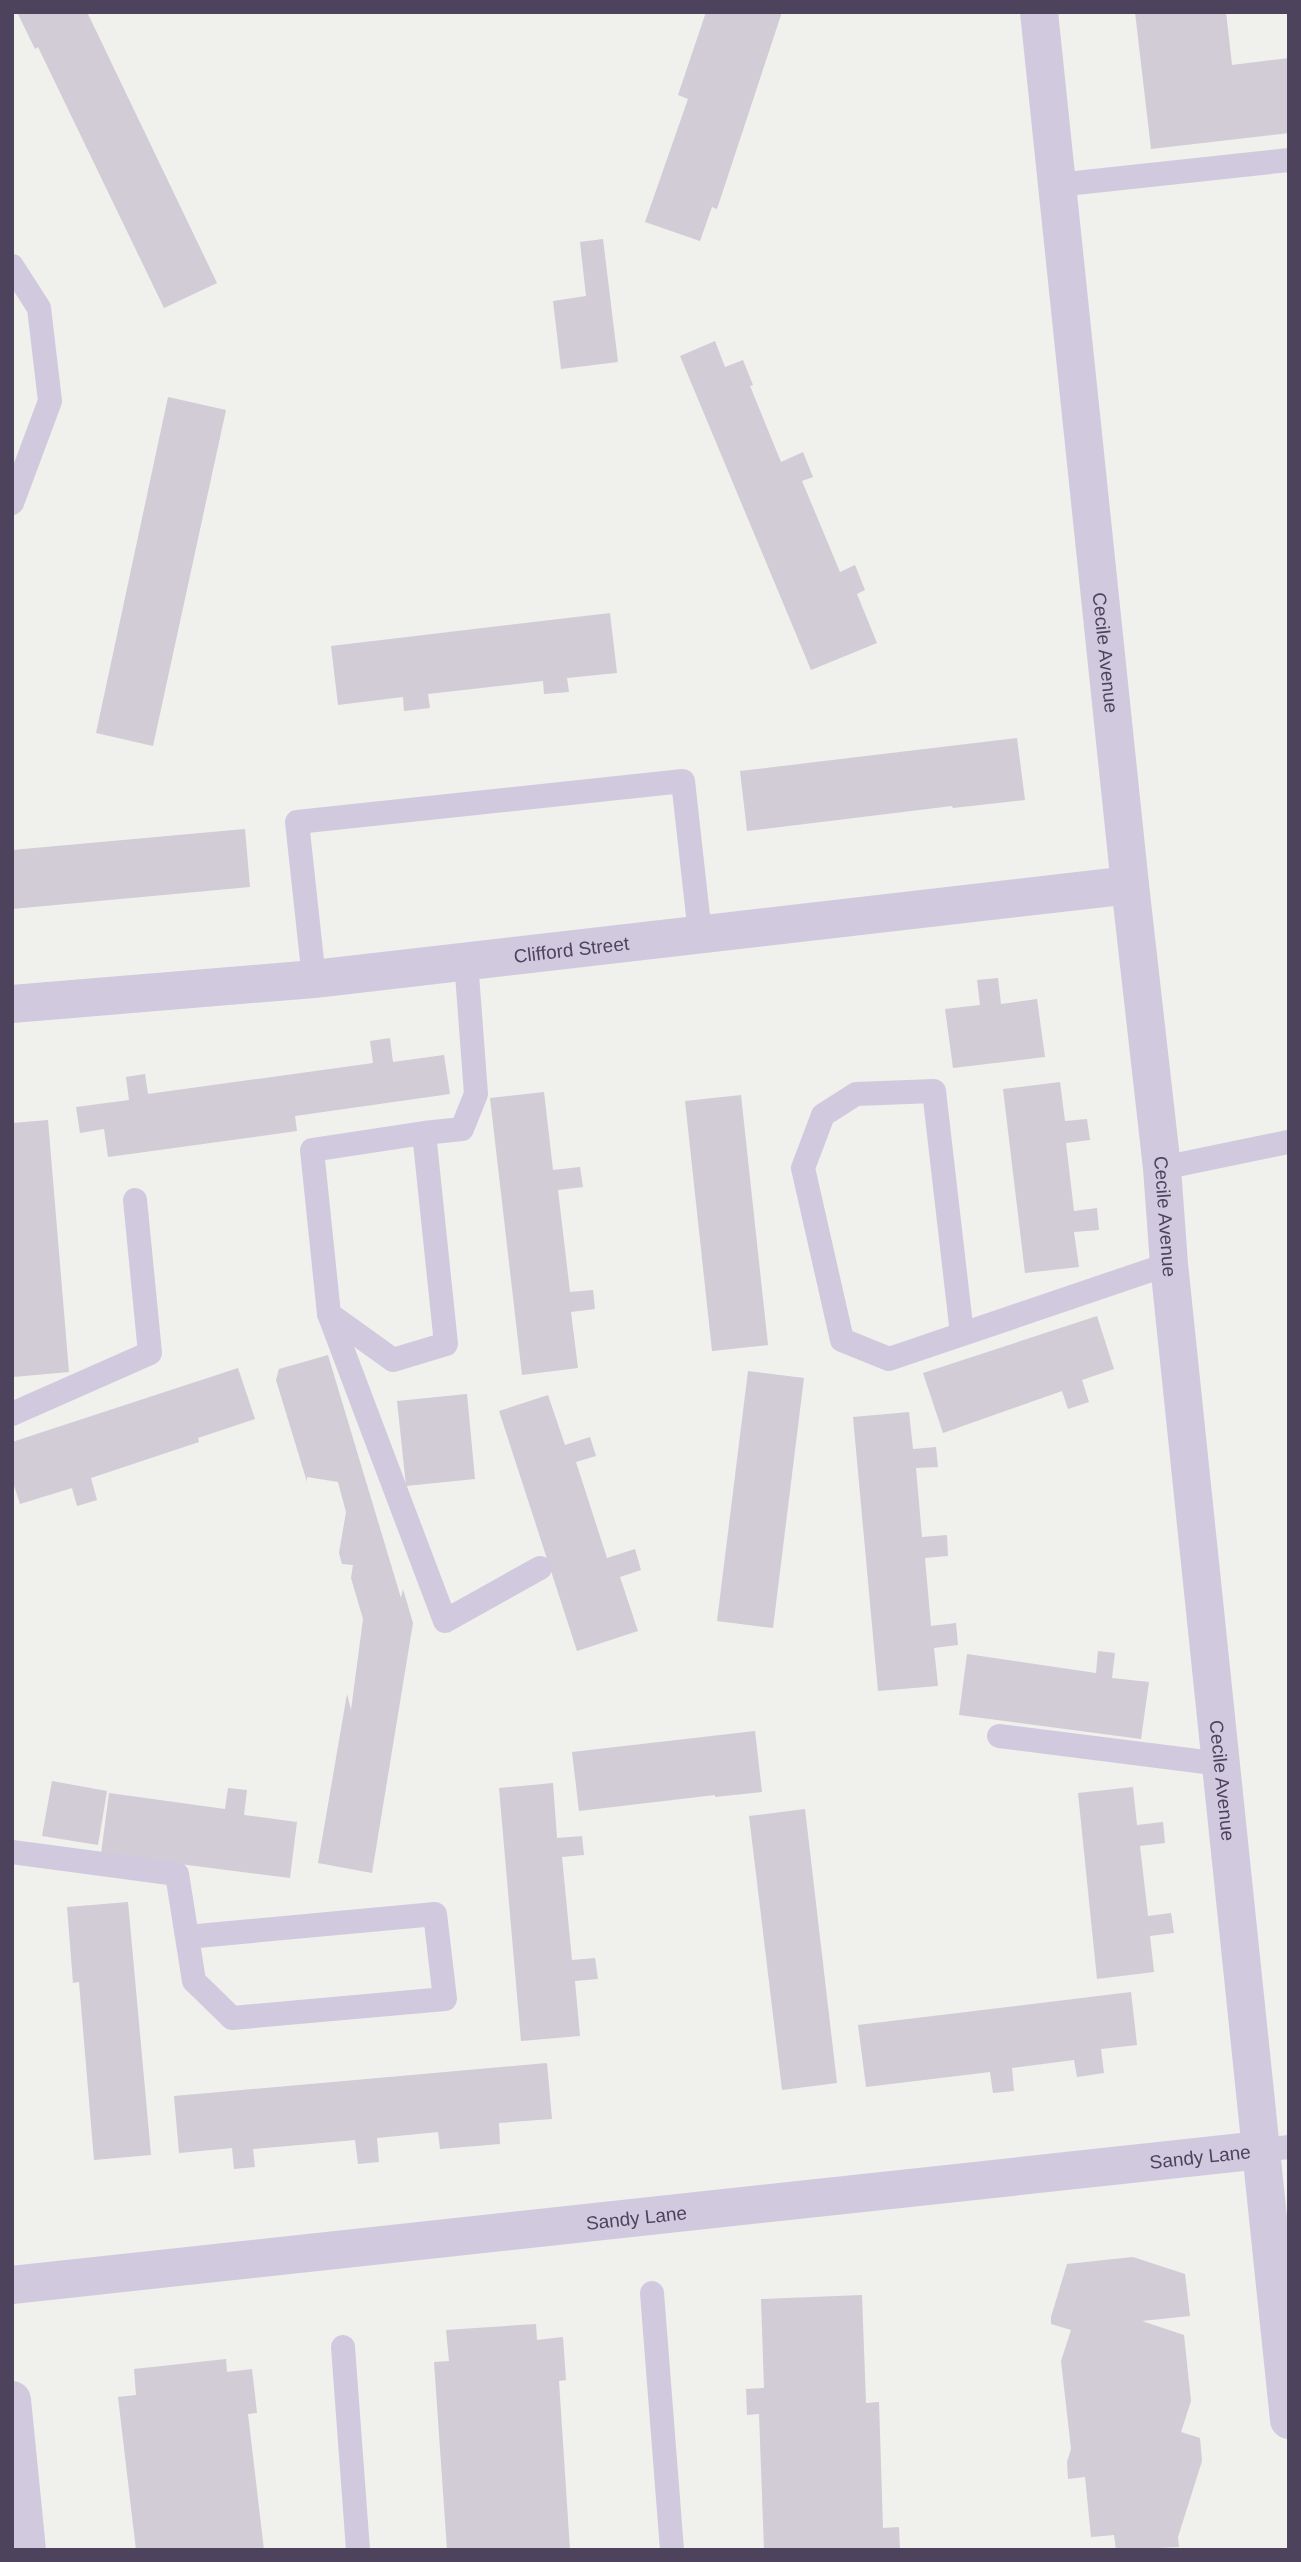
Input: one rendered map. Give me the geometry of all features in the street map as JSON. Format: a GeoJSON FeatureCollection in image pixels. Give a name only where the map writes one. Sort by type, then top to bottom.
{"type":"FeatureCollection","features":[{"type":"Feature","properties":{"kind":"street","name":"Cecile Avenue"},"geometry":{"type":"LineString","coordinates":[[1039,12],[1162,1168],[1169,1264],[1221,1765],[1275,2148],[1289,2420]]}},
{"type":"Feature","properties":{"kind":"street","name":"Clifford Street"},"geometry":{"type":"LineString","coordinates":[[12,1004],[314,979],[1130,885]]}},
{"type":"Feature","properties":{"kind":"street","name":"Sandy Lane"},"geometry":{"type":"LineString","coordinates":[[12,2285],[1275,2148]]}},
{"type":"Feature","properties":{"kind":"street"},"geometry":{"type":"LineString","coordinates":[[12,2400],[27,2550]]}},
{"type":"Feature","properties":{"kind":"lane"},"geometry":{"type":"LineString","coordinates":[[1057,185],[1289,160]]}},
{"type":"Feature","properties":{"kind":"lane"},"geometry":{"type":"LineString","coordinates":[[12,266],[39,308],[50,401],[12,503]]}},
{"type":"Feature","properties":{"kind":"lane"},"geometry":{"type":"LineString","coordinates":[[314,979],[297,822],[684,781],[700,934]]}},
{"type":"Feature","properties":{"kind":"lane"},"geometry":{"type":"LineString","coordinates":[[466,961],[476,1094],[462,1129],[312,1150],[329,1314],[445,1621],[540,1568]]}},
{"type":"Feature","properties":{"kind":"lane"},"geometry":{"type":"LineString","coordinates":[[962,1334],[934,1091],[856,1094],[823,1115],[803,1168],[842,1340],[889,1359],[1169,1264]]}},
{"type":"Feature","properties":{"kind":"lane"},"geometry":{"type":"LineString","coordinates":[[329,1314],[393,1360],[446,1344],[424,1133]]}},
{"type":"Feature","properties":{"kind":"lane"},"geometry":{"type":"LineString","coordinates":[[1162,1168],[1288,1142]]}},
{"type":"Feature","properties":{"kind":"lane"},"geometry":{"type":"LineString","coordinates":[[12,1414],[150,1353],[135,1200]]}},
{"type":"Feature","properties":{"kind":"lane"},"geometry":{"type":"LineString","coordinates":[[999,1736],[1221,1765]]}},
{"type":"Feature","properties":{"kind":"lane"},"geometry":{"type":"LineString","coordinates":[[12,1852],[177,1874],[187,1937],[194,1981],[232,2018],[445,1999],[435,1914],[187,1937]]}},
{"type":"Feature","properties":{"kind":"lane"},"geometry":{"type":"LineString","coordinates":[[652,2293],[672,2550]]}},
{"type":"Feature","properties":{"kind":"lane"},"geometry":{"type":"LineString","coordinates":[[343,2347],[358,2550]]}},
{"type":"Feature","properties":{"kind":"building"},"geometry":{"type":"Polygon","coordinates":[[[17,12],[87,12],[217,283],[164,308],[38,47],[35,49],[17,12]]]}},
{"type":"Feature","properties":{"kind":"building"},"geometry":{"type":"Polygon","coordinates":[[[706,12],[782,12],[717,209],[712,207],[700,241],[645,222],[688,99],[678,95],[706,12]]]}},
{"type":"Feature","properties":{"kind":"building"},"geometry":{"type":"Polygon","coordinates":[[[1135,12],[1226,12],[1232,65],[1289,58],[1289,133],[1151,149],[1135,12]]]}},
{"type":"Feature","properties":{"kind":"building"},"geometry":{"type":"Polygon","coordinates":[[[603,239],[618,362],[561,369],[553,301],[586,296],[580,242],[603,239]]]}},
{"type":"Feature","properties":{"kind":"building"},"geometry":{"type":"Polygon","coordinates":[[[715,341],[725,367],[743,360],[753,385],[750,386],[781,462],[803,452],[813,477],[802,481],[840,572],[855,565],[865,590],[857,594],[877,643],[811,670],[680,356],[715,341]]]}},
{"type":"Feature","properties":{"kind":"building"},"geometry":{"type":"Polygon","coordinates":[[[168,397],[226,410],[153,746],[96,733],[168,397]]]}},
{"type":"Feature","properties":{"kind":"building"},"geometry":{"type":"Polygon","coordinates":[[[610,613],[617,673],[567,678],[569,692],[544,694],[543,681],[428,694],[430,708],[404,711],[403,697],[338,705],[331,646],[610,613]]]}},
{"type":"Feature","properties":{"kind":"building"},"geometry":{"type":"Polygon","coordinates":[[[1017,738],[1025,800],[952,806],[747,831],[740,771],[1017,738]]]}},
{"type":"Feature","properties":{"kind":"building"},"geometry":{"type":"Polygon","coordinates":[[[245,829],[250,887],[12,909],[12,850],[245,829]]]}},
{"type":"Feature","properties":{"kind":"building"},"geometry":{"type":"Polygon","coordinates":[[[998,978],[1001,1004],[1037,999],[1045,1057],[953,1068],[945,1009],[980,1005],[977,980],[998,978]]]}},
{"type":"Feature","properties":{"kind":"building"},"geometry":{"type":"Polygon","coordinates":[[[390,1038],[393,1062],[444,1055],[450,1094],[295,1116],[297,1131],[108,1157],[104,1129],[80,1133],[76,1107],[129,1100],[126,1077],[145,1074],[148,1094],[373,1063],[370,1041],[390,1038]]]}},
{"type":"Feature","properties":{"kind":"building"},"geometry":{"type":"Polygon","coordinates":[[[1060,1082],[1065,1121],[1087,1119],[1090,1140],[1066,1143],[1074,1211],[1097,1208],[1099,1230],[1074,1232],[1079,1267],[1025,1273],[1003,1089],[1060,1082]]]}},
{"type":"Feature","properties":{"kind":"building"},"geometry":{"type":"Polygon","coordinates":[[[544,1092],[553,1170],[580,1167],[583,1187],[558,1190],[570,1292],[593,1290],[595,1309],[571,1312],[578,1368],[522,1375],[490,1098],[544,1092]]]}},
{"type":"Feature","properties":{"kind":"building"},"geometry":{"type":"Polygon","coordinates":[[[741,1095],[768,1345],[712,1351],[685,1101],[741,1095]]]}},
{"type":"Feature","properties":{"kind":"building"},"geometry":{"type":"Polygon","coordinates":[[[48,1120],[69,1372],[13,1377],[12,1123],[48,1120]]]}},
{"type":"Feature","properties":{"kind":"building"},"geometry":{"type":"Polygon","coordinates":[[[1097,1316],[1114,1369],[1082,1380],[1089,1402],[1068,1409],[1062,1391],[943,1433],[923,1373],[1097,1316]]]}},
{"type":"Feature","properties":{"kind":"building"},"geometry":{"type":"Polygon","coordinates":[[[328,1355],[401,1598],[403,1589],[413,1623],[372,1873],[318,1863],[347,1694],[351,1710],[363,1619],[351,1578],[353,1565],[342,1564],[339,1553],[346,1512],[338,1482],[307,1477],[307,1482],[276,1380],[279,1369],[328,1355]]]}},
{"type":"Feature","properties":{"kind":"building"},"geometry":{"type":"Polygon","coordinates":[[[238,1368],[255,1419],[198,1438],[199,1442],[91,1478],[97,1500],[77,1506],[72,1488],[20,1504],[12,1479],[12,1442],[238,1368]]]}},
{"type":"Feature","properties":{"kind":"building"},"geometry":{"type":"Polygon","coordinates":[[[748,1371],[804,1378],[773,1628],[717,1621],[748,1371]]]}},
{"type":"Feature","properties":{"kind":"building"},"geometry":{"type":"Polygon","coordinates":[[[467,1394],[475,1479],[406,1486],[397,1401],[467,1394]]]}},
{"type":"Feature","properties":{"kind":"building"},"geometry":{"type":"Polygon","coordinates":[[[548,1395],[565,1445],[590,1437],[596,1456],[576,1462],[607,1558],[635,1549],[641,1570],[620,1577],[638,1631],[577,1651],[499,1411],[548,1395]]]}},
{"type":"Feature","properties":{"kind":"building"},"geometry":{"type":"Polygon","coordinates":[[[909,1412],[913,1449],[936,1447],[938,1467],[916,1468],[922,1537],[947,1535],[948,1556],[925,1558],[931,1626],[956,1623],[958,1645],[934,1648],[938,1686],[878,1691],[853,1417],[909,1412]]]}},
{"type":"Feature","properties":{"kind":"building"},"geometry":{"type":"Polygon","coordinates":[[[1098,1651],[1115,1653],[1112,1678],[1149,1682],[1141,1739],[959,1715],[967,1654],[1096,1673],[1098,1651]]]}},
{"type":"Feature","properties":{"kind":"building"},"geometry":{"type":"Polygon","coordinates":[[[755,1731],[762,1792],[579,1811],[572,1752],[755,1731]]]}},
{"type":"Feature","properties":{"kind":"building"},"geometry":{"type":"Polygon","coordinates":[[[52,1781],[107,1791],[98,1845],[42,1836],[52,1781]]]}},
{"type":"Feature","properties":{"kind":"building"},"geometry":{"type":"Polygon","coordinates":[[[553,1783],[557,1838],[582,1836],[584,1855],[562,1857],[572,1960],[595,1958],[598,1979],[575,1981],[580,2036],[521,2041],[499,1788],[553,1783]]]}},
{"type":"Feature","properties":{"kind":"building"},"geometry":{"type":"Polygon","coordinates":[[[1133,1787],[1137,1825],[1163,1822],[1165,1843],[1140,1846],[1148,1916],[1171,1913],[1174,1933],[1150,1936],[1154,1972],[1097,1979],[1078,1793],[1133,1787]]]}},
{"type":"Feature","properties":{"kind":"building"},"geometry":{"type":"Polygon","coordinates":[[[228,1788],[247,1790],[244,1815],[297,1822],[290,1878],[101,1854],[109,1793],[225,1809],[228,1788]]]}},
{"type":"Feature","properties":{"kind":"building"},"geometry":{"type":"Polygon","coordinates":[[[805,1809],[837,2083],[782,2090],[749,1816],[805,1809]]]}},
{"type":"Feature","properties":{"kind":"building"},"geometry":{"type":"Polygon","coordinates":[[[128,1902],[151,2155],[94,2160],[79,1982],[73,1983],[67,1907],[128,1902]]]}},
{"type":"Feature","properties":{"kind":"building"},"geometry":{"type":"Polygon","coordinates":[[[1131,1992],[1137,2045],[1101,2049],[1104,2073],[1077,2077],[1074,2060],[1012,2068],[1014,2091],[993,2093],[990,2072],[866,2087],[858,2025],[1131,1992]]]}},
{"type":"Feature","properties":{"kind":"building"},"geometry":{"type":"Polygon","coordinates":[[[547,2063],[552,2119],[499,2123],[500,2144],[440,2149],[438,2132],[377,2138],[379,2162],[358,2164],[355,2140],[253,2149],[255,2167],[234,2169],[232,2148],[179,2153],[174,2096],[547,2063]]]}},
{"type":"Feature","properties":{"kind":"building"},"geometry":{"type":"Polygon","coordinates":[[[1133,2257],[1185,2274],[1190,2316],[1142,2321],[1184,2335],[1191,2401],[1181,2432],[1200,2438],[1202,2461],[1178,2537],[1179,2547],[1116,2550],[1114,2535],[1091,2537],[1085,2477],[1068,2479],[1067,2462],[1071,2449],[1061,2361],[1071,2330],[1051,2324],[1051,2317],[1067,2264],[1133,2257]]]}},
{"type":"Feature","properties":{"kind":"building"},"geometry":{"type":"Polygon","coordinates":[[[862,2295],[866,2403],[879,2402],[883,2528],[899,2527],[900,2550],[764,2550],[759,2414],[747,2415],[746,2389],[764,2388],[761,2299],[862,2295]]]}},
{"type":"Feature","properties":{"kind":"building"},"geometry":{"type":"Polygon","coordinates":[[[536,2324],[537,2340],[563,2337],[566,2380],[559,2381],[570,2550],[447,2550],[434,2362],[449,2361],[446,2330],[536,2324]]]}},
{"type":"Feature","properties":{"kind":"building"},"geometry":{"type":"Polygon","coordinates":[[[226,2359],[227,2372],[252,2369],[257,2413],[248,2414],[264,2550],[136,2550],[118,2397],[136,2395],[134,2369],[226,2359]]]}}]}
